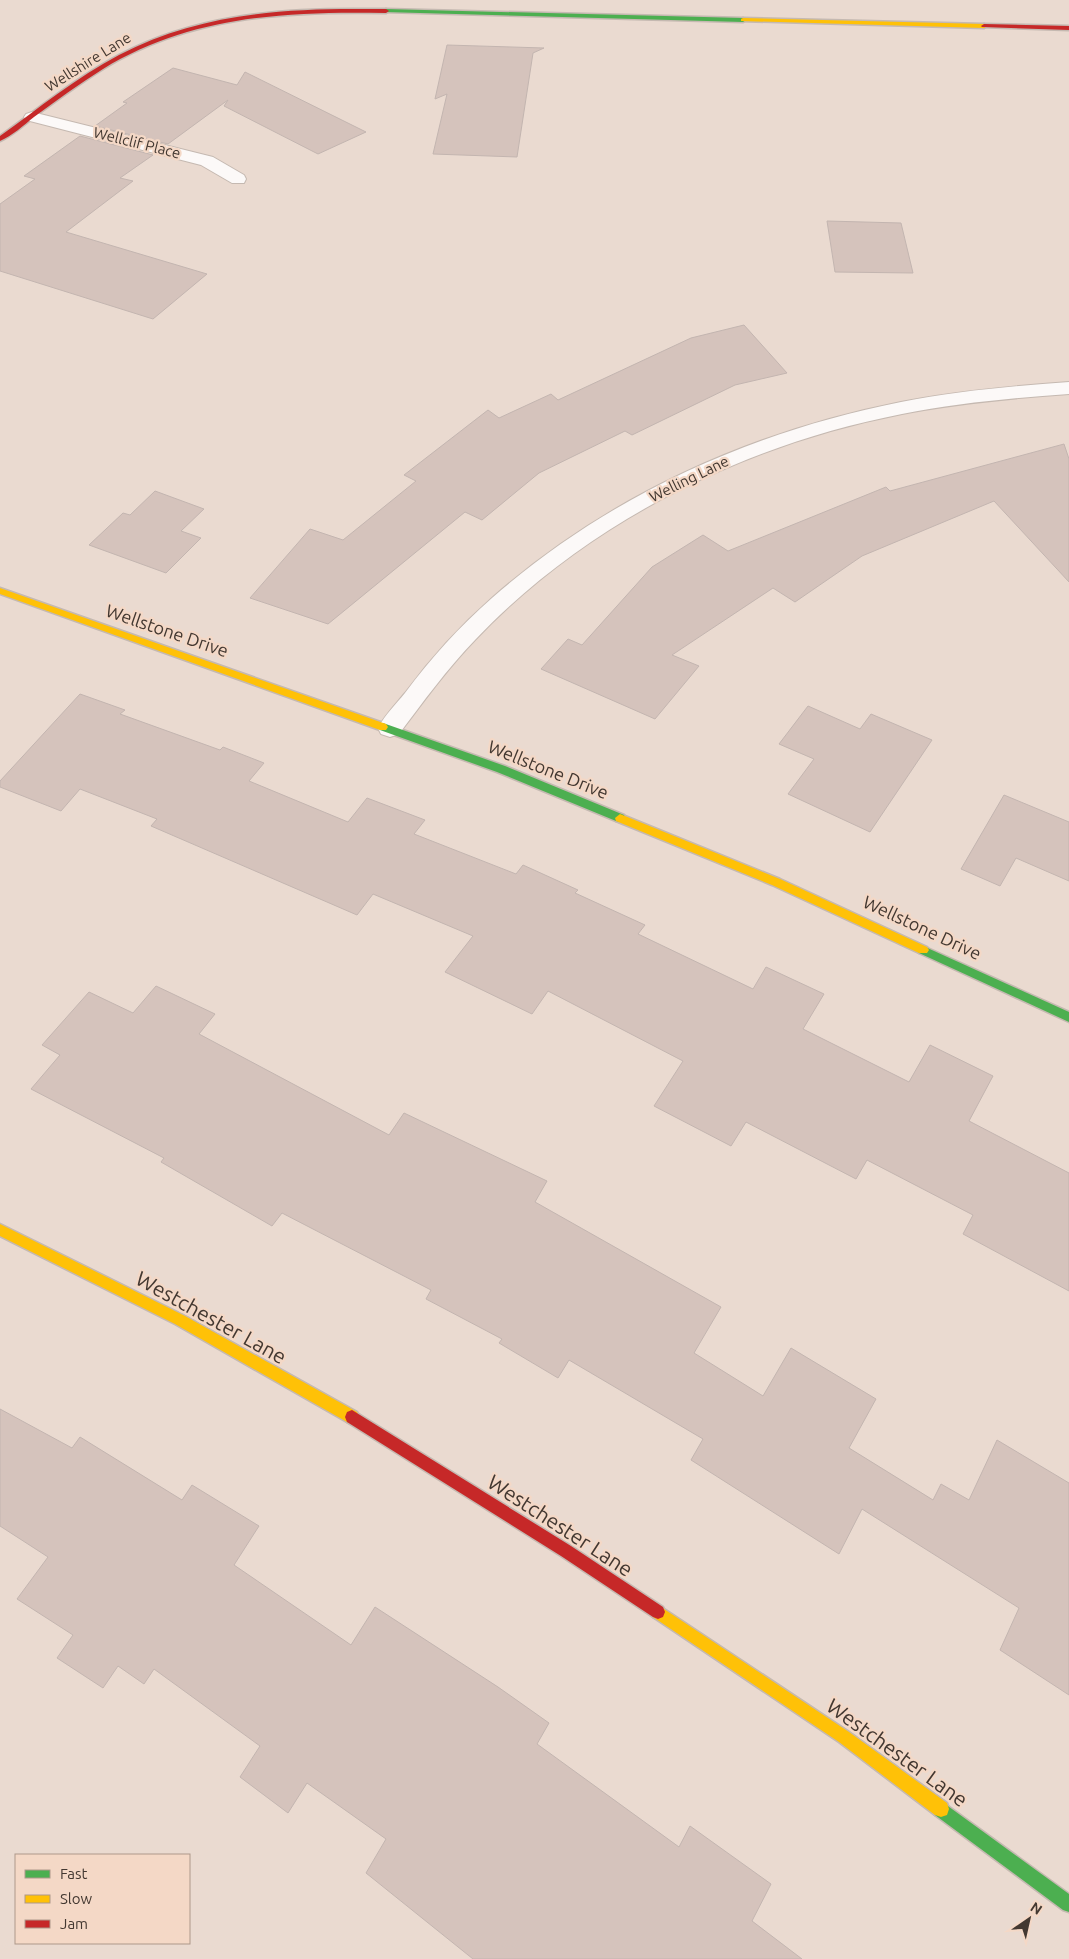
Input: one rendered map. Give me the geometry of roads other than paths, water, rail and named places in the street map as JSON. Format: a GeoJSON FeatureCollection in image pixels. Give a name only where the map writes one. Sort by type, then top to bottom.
{"type":"FeatureCollection","features":[{"type":"Feature","properties":{"kind":"street","name":"Wellshire Lane"},"geometry":{"type":"LineString","coordinates":[[0,139],[84,80],[139,46],[198,25],[273,12],[369,11],[1069,28]]}},
{"type":"Feature","properties":{"kind":"street","name":"Wellclif Place"},"geometry":{"type":"LineString","coordinates":[[32,117],[207,161],[238,179]]}},
{"type":"Feature","properties":{"kind":"street","name":"Welling Lane"},"geometry":{"type":"LineString","coordinates":[[390,728],[444,658],[501,602],[550,562],[597,529],[670,486],[751,450],[858,417],[921,404],[964,398],[1069,388]]}},
{"type":"Feature","properties":{"kind":"street","name":"Wellstone Drive"},"geometry":{"type":"LineString","coordinates":[[0,591],[501,769],[776,882],[1069,1017]]}},
{"type":"Feature","properties":{"kind":"street","name":"Westchester Lane"},"geometry":{"type":"LineString","coordinates":[[0,1230],[180,1320],[372,1428],[566,1551],[730,1659],[844,1737],[1069,1904]]}}]}
